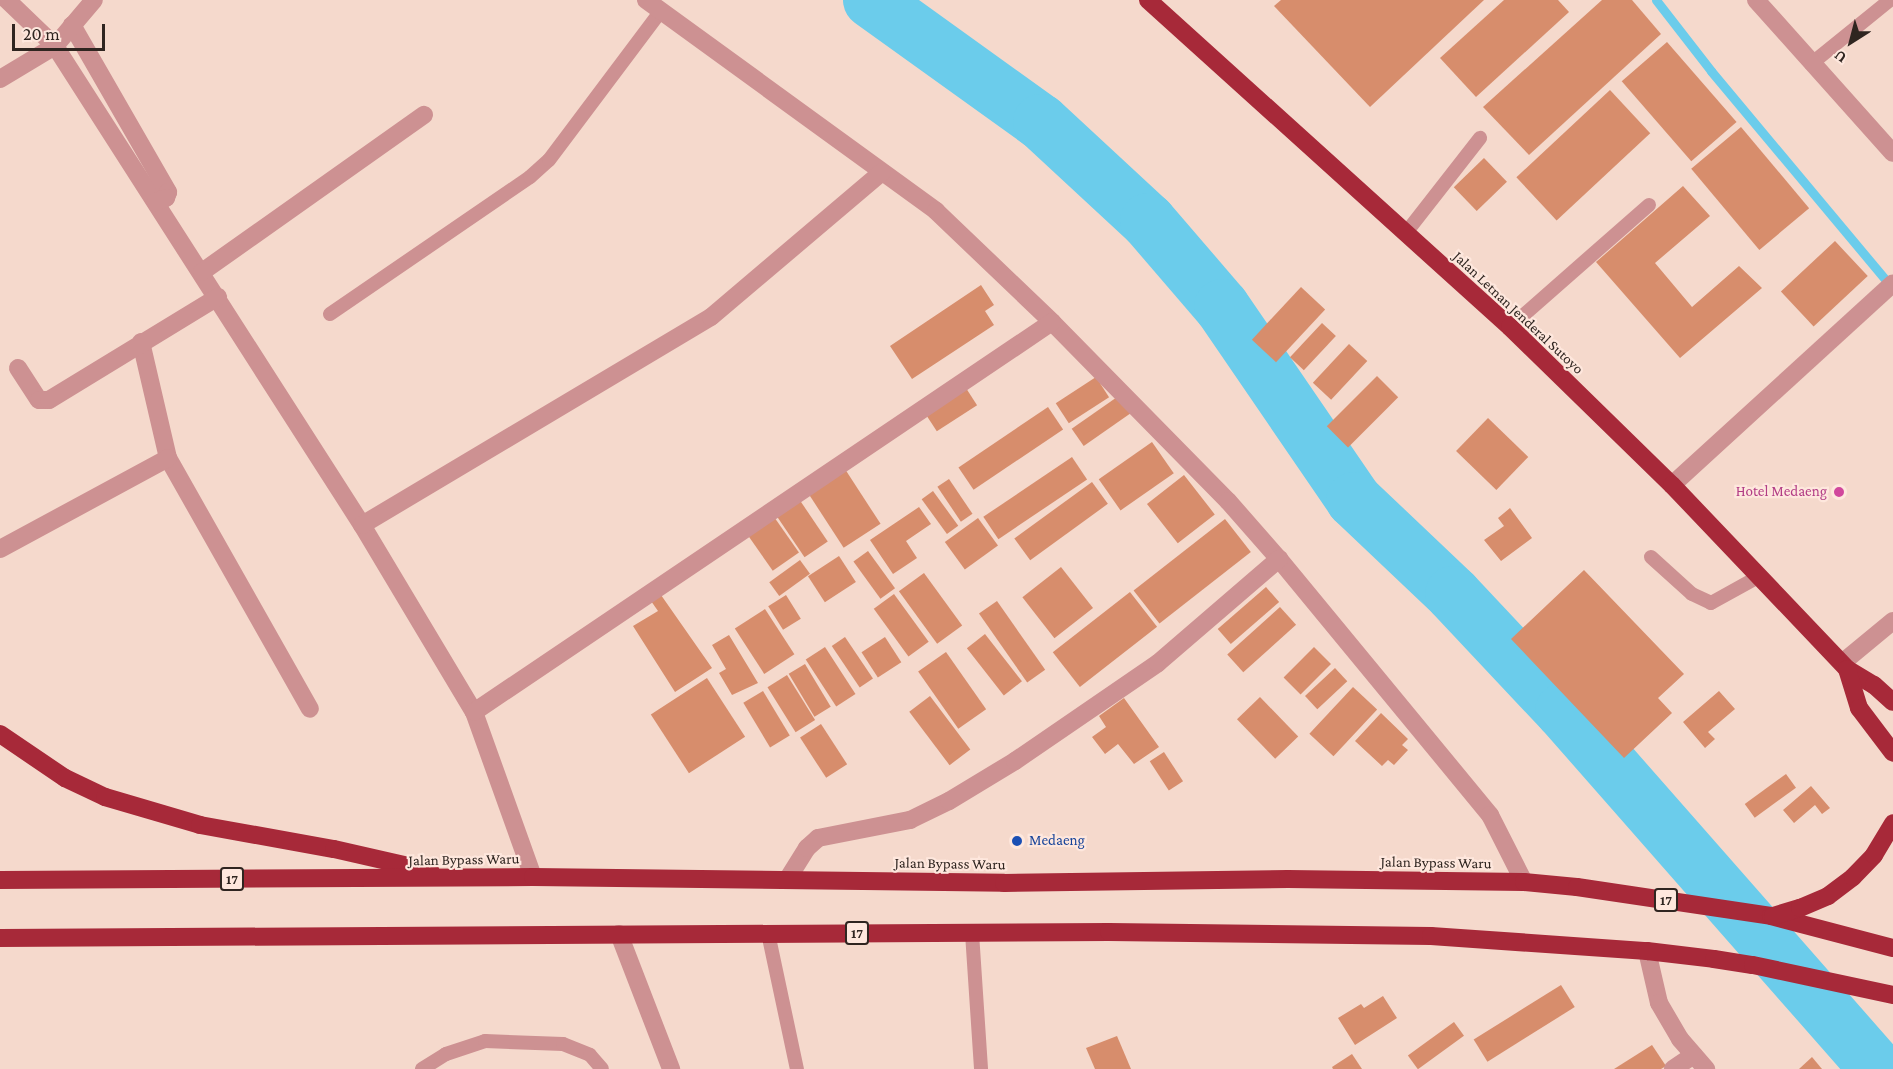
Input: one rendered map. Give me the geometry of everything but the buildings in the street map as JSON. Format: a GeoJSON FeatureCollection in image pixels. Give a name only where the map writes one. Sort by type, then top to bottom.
{"type":"FeatureCollection","features":[{"type":"Feature","properties":{"kind":"highway","name":"Jalan Letnan Jenderal Sutoyo"},"geometry":{"type":"LineString","coordinates":[[1148,0],[1510,327],[1672,485],[1845,666],[1874,685],[1893,702]]}},
{"type":"Feature","properties":{"kind":"highway","name":"Jalan Letnan Jenderal Sutoyo"},"geometry":{"type":"LineString","coordinates":[[1845,666],[1859,708],[1893,753]]}},
{"type":"Feature","properties":{"kind":"highway"},"geometry":{"type":"LineString","coordinates":[[0,734],[65,778],[105,796],[200,825],[334,849],[464,878]]}},
{"type":"Feature","properties":{"kind":"highway"},"geometry":{"type":"LineString","coordinates":[[1763,915],[1800,908],[1828,896],[1853,877],[1874,855],[1893,823]]}},
{"type":"Feature","properties":{"kind":"highway","name":"Jalan Bypass Waru"},"geometry":{"type":"LineString","coordinates":[[0,880],[533,877],[1016,883],[1288,879],[1524,882],[1577,887],[1763,915],[1893,948]]}},
{"type":"Feature","properties":{"kind":"highway","name":"17"},"geometry":{"type":"LineString","coordinates":[[0,938],[768,933],[1431,936],[1647,951],[1714,959],[1893,995]]}},
{"type":"Feature","properties":{"kind":"street"},"geometry":{"type":"LineString","coordinates":[[8,0],[55,46],[202,272],[362,525],[474,712],[533,877]]}},
{"type":"Feature","properties":{"kind":"street"},"geometry":{"type":"LineString","coordinates":[[0,79],[55,46],[94,0]]}},
{"type":"Feature","properties":{"kind":"street"},"geometry":{"type":"LineString","coordinates":[[1756,0],[1893,153]]}},
{"type":"Feature","properties":{"kind":"street"},"geometry":{"type":"LineString","coordinates":[[653,5],[936,211],[1052,322],[1228,501],[1279,559],[1490,814],[1524,882]]}},
{"type":"Feature","properties":{"kind":"street"},"geometry":{"type":"LineString","coordinates":[[72,25],[168,192],[166,198],[156,202]]}},
{"type":"Feature","properties":{"kind":"street"},"geometry":{"type":"LineString","coordinates":[[202,272],[424,115]]}},
{"type":"Feature","properties":{"kind":"street"},"geometry":{"type":"LineString","coordinates":[[362,525],[711,317],[882,172]]}},
{"type":"Feature","properties":{"kind":"street"},"geometry":{"type":"LineString","coordinates":[[1672,485],[1893,283]]}},
{"type":"Feature","properties":{"kind":"street"},"geometry":{"type":"LineString","coordinates":[[18,368],[33,393],[44,402],[218,297]]}},
{"type":"Feature","properties":{"kind":"street"},"geometry":{"type":"LineString","coordinates":[[474,712],[1052,322]]}},
{"type":"Feature","properties":{"kind":"street"},"geometry":{"type":"LineString","coordinates":[[141,342],[168,458],[310,709]]}},
{"type":"Feature","properties":{"kind":"street"},"geometry":{"type":"LineString","coordinates":[[0,549],[168,458]]}},
{"type":"Feature","properties":{"kind":"street"},"geometry":{"type":"LineString","coordinates":[[787,880],[807,848],[818,838],[910,820],[949,801],[1015,761],[1158,663],[1279,559]]}},
{"type":"Feature","properties":{"kind":"street"},"geometry":{"type":"LineString","coordinates":[[1845,666],[1893,621]]}},
{"type":"Feature","properties":{"kind":"street"},"geometry":{"type":"LineString","coordinates":[[619,934],[671,1069]]}},
{"type":"Feature","properties":{"kind":"street"},"geometry":{"type":"LineString","coordinates":[[1647,951],[1659,1003],[1680,1039],[1700,1062],[1673,1069]]}},
{"type":"Feature","properties":{"kind":"lane"},"geometry":{"type":"LineString","coordinates":[[1811,64],[1890,0]]}},
{"type":"Feature","properties":{"kind":"lane"},"geometry":{"type":"LineString","coordinates":[[330,314],[530,177],[549,160],[653,5]]}},
{"type":"Feature","properties":{"kind":"lane"},"geometry":{"type":"LineString","coordinates":[[1405,234],[1479,138]]}},
{"type":"Feature","properties":{"kind":"lane"},"geometry":{"type":"LineString","coordinates":[[1510,327],[1649,205]]}},
{"type":"Feature","properties":{"kind":"lane"},"geometry":{"type":"LineString","coordinates":[[1651,557],[1692,594],[1711,603],[1758,577]]}},
{"type":"Feature","properties":{"kind":"lane"},"geometry":{"type":"LineString","coordinates":[[768,933],[796,1069]]}},
{"type":"Feature","properties":{"kind":"lane"},"geometry":{"type":"LineString","coordinates":[[972,933],[981,1069]]}},
{"type":"Feature","properties":{"kind":"lane"},"geometry":{"type":"LineString","coordinates":[[422,1069],[446,1054],[485,1041],[563,1044],[590,1055],[602,1069]]}},
{"type":"Feature","properties":{"kind":"waterway"},"geometry":{"type":"LineString","coordinates":[[871,0],[1041,122],[1148,221],[1222,307],[1354,500],[1453,594],[1563,711],[1878,1069]]}},
{"type":"Feature","properties":{"kind":"waterway"},"geometry":{"type":"LineString","coordinates":[[1656,0],[1711,71],[1891,286]]}},
{"type":"Feature","properties":{"kind":"place","name":"Hotel Medaeng"},"geometry":{"type":"Point","coordinates":[1839,492]}},
{"type":"Feature","properties":{"kind":"place","name":"Medaeng"},"geometry":{"type":"Point","coordinates":[1017,841]}}]}
